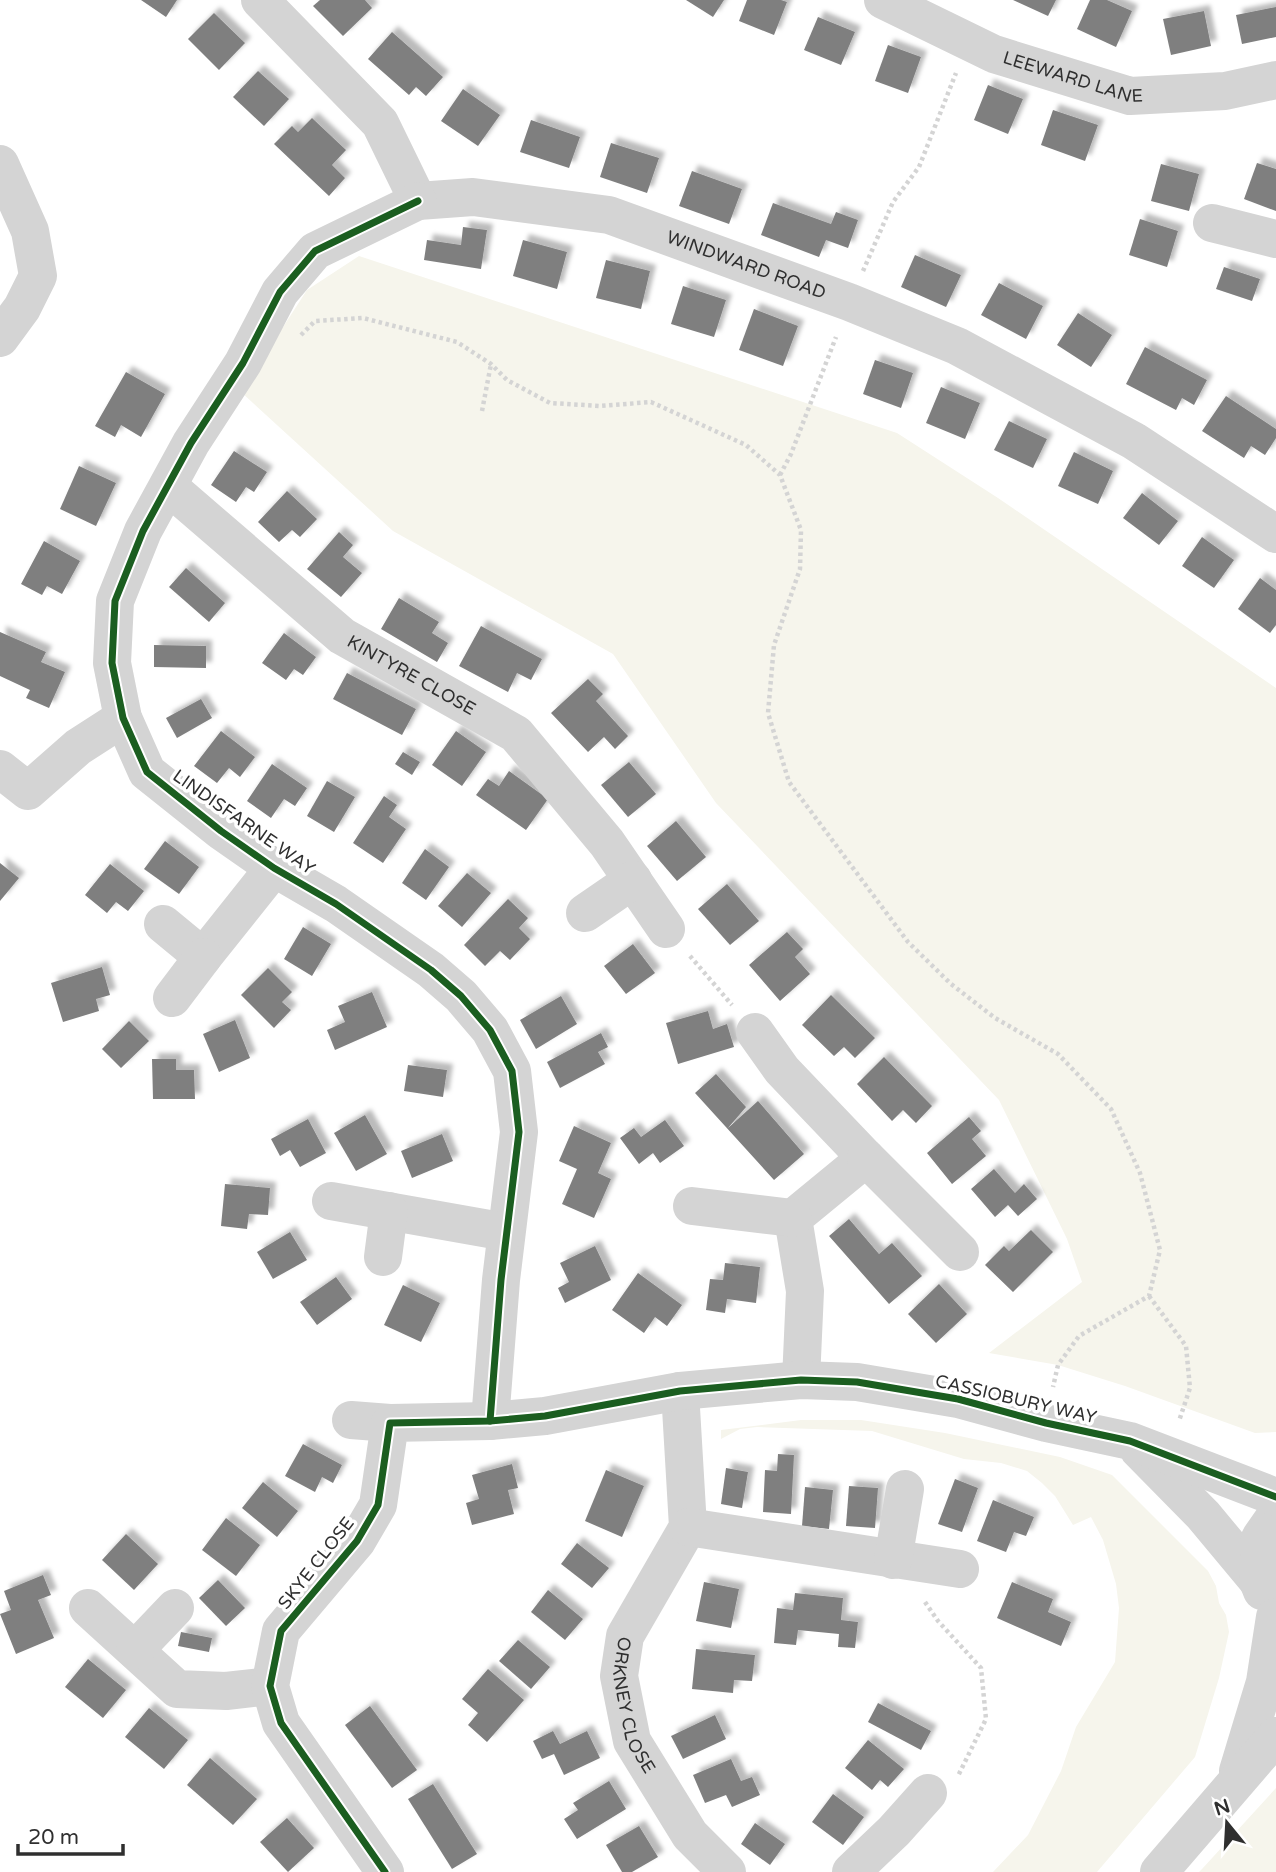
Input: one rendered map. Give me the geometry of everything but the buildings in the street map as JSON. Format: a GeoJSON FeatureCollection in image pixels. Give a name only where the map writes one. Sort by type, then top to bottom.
{"type":"FeatureCollection","features":[{"type":"Feature","properties":{"kind":"street"},"geometry":{"type":"LineString","coordinates":[[260,0],[380,123],[418,201]]}},
{"type":"Feature","properties":{"kind":"street","name":"LEEWARD LANE"},"geometry":{"type":"LineString","coordinates":[[883,0],[994,54],[1130,96],[1225,91],[1276,80]]}},
{"type":"Feature","properties":{"kind":"street"},"geometry":{"type":"LineString","coordinates":[[0,164],[30,231],[38,276],[22,308],[0,338]]}},
{"type":"Feature","properties":{"kind":"street","name":"WINDWARD ROAD"},"geometry":{"type":"LineString","coordinates":[[418,201],[473,197],[609,215],[849,302],[957,346],[1134,441],[1276,534]]}},
{"type":"Feature","properties":{"kind":"street","name":"LINDISFARNE WAY"},"geometry":{"type":"LineString","coordinates":[[418,201],[315,251],[280,292],[243,363],[191,443],[143,531],[116,601],[112,663],[123,718],[147,772],[221,831],[274,868],[336,904],[431,970],[461,996],[490,1030],[512,1071],[519,1132],[506,1232],[489,1421]]}},
{"type":"Feature","properties":{"kind":"street"},"geometry":{"type":"LineString","coordinates":[[1212,223],[1276,239]]}},
{"type":"Feature","properties":{"kind":"street","name":"KINTYRE CLOSE"},"geometry":{"type":"LineString","coordinates":[[169,487],[342,636],[516,734],[607,844],[666,929]]}},
{"type":"Feature","properties":{"kind":"street"},"geometry":{"type":"LineString","coordinates":[[0,769],[28,791],[78,747],[123,718]]}},
{"type":"Feature","properties":{"kind":"street"},"geometry":{"type":"LineString","coordinates":[[172,998],[274,868]]}},
{"type":"Feature","properties":{"kind":"street"},"geometry":{"type":"LineString","coordinates":[[585,913],[633,880]]}},
{"type":"Feature","properties":{"kind":"street"},"geometry":{"type":"LineString","coordinates":[[163,924],[203,957]]}},
{"type":"Feature","properties":{"kind":"street"},"geometry":{"type":"LineString","coordinates":[[755,1032],[782,1070],[960,1252]]}},
{"type":"Feature","properties":{"kind":"street"},"geometry":{"type":"LineString","coordinates":[[692,1206],[793,1217],[866,1158]]}},
{"type":"Feature","properties":{"kind":"street"},"geometry":{"type":"LineString","coordinates":[[331,1201],[506,1232]]}},
{"type":"Feature","properties":{"kind":"street"},"geometry":{"type":"LineString","coordinates":[[383,1257],[390,1211]]}},
{"type":"Feature","properties":{"kind":"street"},"geometry":{"type":"LineString","coordinates":[[793,1217],[805,1291],[801,1380]]}},
{"type":"Feature","properties":{"kind":"street","name":"CASSIOBURY WAY"},"geometry":{"type":"LineString","coordinates":[[489,1421],[545,1416],[680,1391],[801,1380],[857,1382],[958,1398],[1046,1423],[1130,1441],[1276,1497]]}},
{"type":"Feature","properties":{"kind":"street"},"geometry":{"type":"LineString","coordinates":[[680,1391],[688,1527],[926,1564],[905,1489]]}},
{"type":"Feature","properties":{"kind":"street"},"geometry":{"type":"LineString","coordinates":[[351,1420],[390,1423],[489,1421]]}},
{"type":"Feature","properties":{"kind":"street","name":"SKYE CLOSE"},"geometry":{"type":"LineString","coordinates":[[385,1872],[281,1723],[270,1686],[281,1631],[357,1541],[378,1504],[390,1423]]}},
{"type":"Feature","properties":{"kind":"street"},"geometry":{"type":"LineString","coordinates":[[1130,1441],[1203,1515],[1258,1581],[1276,1617],[1265,1682],[1234,1783]]}},
{"type":"Feature","properties":{"kind":"street"},"geometry":{"type":"LineString","coordinates":[[1258,1581],[1260,1538],[1276,1515]]}},
{"type":"Feature","properties":{"kind":"street","name":"ORKNEY CLOSE"},"geometry":{"type":"LineString","coordinates":[[688,1527],[625,1636],[619,1675],[632,1741],[690,1835],[727,1872]]}},
{"type":"Feature","properties":{"kind":"street"},"geometry":{"type":"LineString","coordinates":[[88,1608],[177,1689],[226,1691],[270,1686]]}},
{"type":"Feature","properties":{"kind":"street"},"geometry":{"type":"LineString","coordinates":[[135,1650],[176,1608]]}},
{"type":"Feature","properties":{"kind":"street"},"geometry":{"type":"LineString","coordinates":[[1159,1872],[1276,1736]]}},
{"type":"Feature","properties":{"kind":"street"},"geometry":{"type":"LineString","coordinates":[[851,1872],[894,1831],[928,1793]]}},
{"type":"Feature","properties":{"kind":"path"},"geometry":{"type":"LineString","coordinates":[[779,475],[791,454],[849,302],[893,202],[919,167],[969,41]]}},
{"type":"Feature","properties":{"kind":"path"},"geometry":{"type":"LineString","coordinates":[[293,344],[315,321],[363,318],[457,342],[491,364],[507,380],[550,403],[600,407],[651,402],[746,444],[779,475],[801,530],[800,569],[774,645],[768,713],[789,782],[908,942],[951,984],[995,1018],[1058,1054],[1111,1109],[1140,1173],[1160,1250],[1149,1296],[1079,1336],[1058,1365],[1046,1423]]}},
{"type":"Feature","properties":{"kind":"path"},"geometry":{"type":"LineString","coordinates":[[482,411],[491,364]]}},
{"type":"Feature","properties":{"kind":"path"},"geometry":{"type":"LineString","coordinates":[[666,929],[755,1032]]}},
{"type":"Feature","properties":{"kind":"path"},"geometry":{"type":"LineString","coordinates":[[1149,1296],[1186,1346],[1190,1388],[1166,1455]]}},
{"type":"Feature","properties":{"kind":"path"},"geometry":{"type":"LineString","coordinates":[[926,1564],[923,1601],[981,1668],[986,1719],[957,1779],[928,1793]]}},
{"type":"Feature","properties":{"kind":"shaded area"},"geometry":{"type":"Polygon","coordinates":[[[359,256],[897,433],[998,498],[1276,688],[1276,1432],[1255,1433],[1058,1365],[989,1353],[1082,1282],[1067,1239],[999,1100],[716,803],[613,654],[393,531],[241,392],[307,290],[359,256]]]}},
{"type":"Feature","properties":{"kind":"shaded area"},"geometry":{"type":"Polygon","coordinates":[[[801,1420],[861,1420],[945,1433],[1060,1457],[1112,1475],[1208,1571],[1226,1615],[1229,1632],[1219,1678],[1195,1757],[1097,1872],[993,1872],[1028,1835],[1061,1771],[1076,1727],[1115,1662],[1119,1608],[1116,1584],[1103,1540],[1091,1517],[1073,1525],[1055,1496],[1027,1471],[1001,1463],[964,1459],[872,1431],[757,1427],[740,1429],[721,1439],[721,1430],[801,1420]]]}},
{"type":"Feature","properties":{"kind":"shaded area"},"geometry":{"type":"Polygon","coordinates":[[[1276,1788],[1276,1872],[1199,1872],[1202,1869],[1276,1788]]]}},
{"type":"Feature","properties":{"kind":"cycle path"},"geometry":{"type":"LineString","coordinates":[[418,201],[315,251],[280,292],[243,363],[191,443],[143,531],[115,601],[112,663],[123,718],[147,772],[221,831],[274,868],[336,904],[431,970],[461,996],[490,1030],[512,1071],[519,1132],[501,1280],[490,1421]]}},
{"type":"Feature","properties":{"kind":"cycle path"},"geometry":{"type":"LineString","coordinates":[[385,1872],[281,1723],[270,1686],[281,1631],[357,1541],[378,1505],[390,1423],[490,1421],[545,1416],[680,1391],[801,1380],[857,1382],[958,1399],[1046,1423],[1130,1441],[1276,1497]]}}]}
